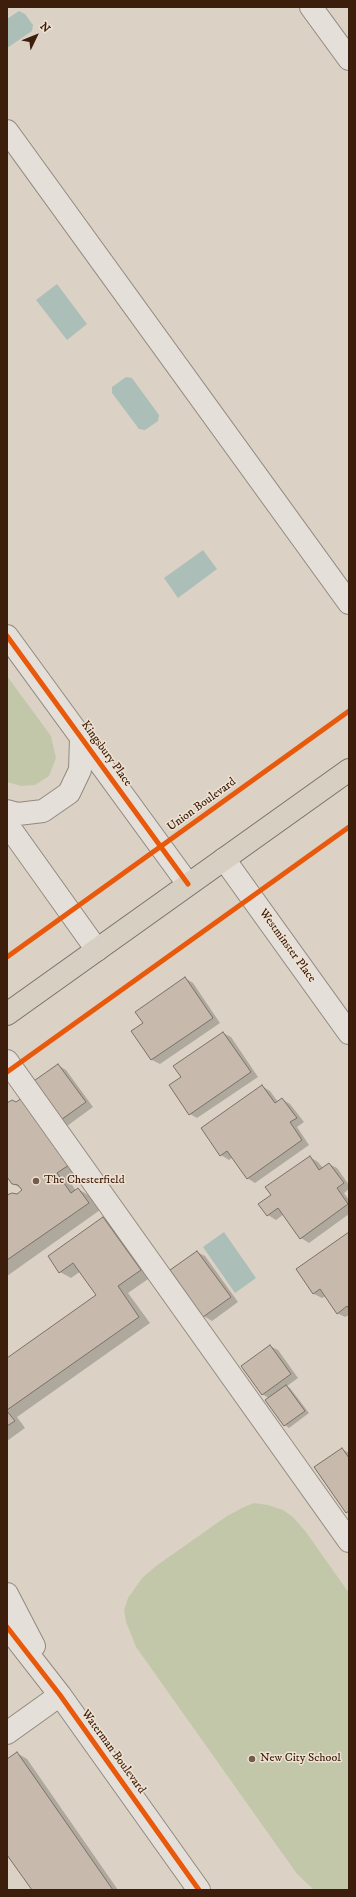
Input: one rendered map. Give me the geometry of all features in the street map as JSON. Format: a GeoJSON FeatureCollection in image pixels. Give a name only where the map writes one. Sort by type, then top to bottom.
{"type":"FeatureCollection","features":[{"type":"Feature","properties":{"kind":"main road"},"geometry":{"type":"LineString","coordinates":[[7,1014],[349,770]]}},
{"type":"Feature","properties":{"kind":"street"},"geometry":{"type":"LineString","coordinates":[[311,7],[349,59]]}},
{"type":"Feature","properties":{"kind":"street"},"geometry":{"type":"LineString","coordinates":[[7,131],[349,603]]}},
{"type":"Feature","properties":{"kind":"street","name":"Kingsbury Place"},"geometry":{"type":"LineString","coordinates":[[7,636],[188,884]]}},
{"type":"Feature","properties":{"kind":"street","name":"Kingsbury Place"},"geometry":{"type":"LineString","coordinates":[[7,811],[18,814],[42,811],[69,793],[80,770],[81,738]]}},
{"type":"Feature","properties":{"kind":"street"},"geometry":{"type":"LineString","coordinates":[[7,824],[97,950]]}},
{"type":"Feature","properties":{"kind":"street","name":"Westminster Place"},"geometry":{"type":"LineString","coordinates":[[224,858],[349,1033]]}},
{"type":"Feature","properties":{"kind":"street"},"geometry":{"type":"LineString","coordinates":[[7,1062],[349,1541]]}},
{"type":"Feature","properties":{"kind":"street","name":"Waterman Boulevard"},"geometry":{"type":"LineString","coordinates":[[7,1594],[60,1695]]}},
{"type":"Feature","properties":{"kind":"street","name":"Waterman Boulevard"},"geometry":{"type":"LineString","coordinates":[[7,1628],[60,1695],[200,1890]]}},
{"type":"Feature","properties":{"kind":"street"},"geometry":{"type":"LineString","coordinates":[[7,1733],[60,1695]]}},
{"type":"Feature","properties":{"kind":"green space"},"geometry":{"type":"Polygon","coordinates":[[[7,676],[51,736],[56,758],[49,776],[35,785],[21,786],[7,782],[7,676]]]}},
{"type":"Feature","properties":{"kind":"green space","name":"New City School"},"geometry":{"type":"Polygon","coordinates":[[[254,1503],[268,1505],[283,1510],[293,1517],[306,1532],[349,1593],[349,1890],[314,1890],[297,1874],[136,1647],[126,1622],[124,1610],[128,1598],[142,1578],[156,1566],[227,1516],[254,1503]]]}},
{"type":"Feature","properties":{"kind":"water"},"geometry":{"type":"Polygon","coordinates":[[[19,11],[25,14],[33,25],[32,31],[7,48],[7,19],[19,11]]]}},
{"type":"Feature","properties":{"kind":"water"},"geometry":{"type":"Polygon","coordinates":[[[57,284],[87,324],[67,340],[36,300],[57,284]]]}},
{"type":"Feature","properties":{"kind":"water"},"geometry":{"type":"Polygon","coordinates":[[[126,377],[132,378],[159,415],[158,421],[145,430],[139,429],[112,393],[112,387],[126,377]]]}},
{"type":"Feature","properties":{"kind":"water"},"geometry":{"type":"Polygon","coordinates":[[[203,550],[217,569],[178,598],[164,578],[203,550]]]}},
{"type":"Feature","properties":{"kind":"water"},"geometry":{"type":"Polygon","coordinates":[[[224,1232],[256,1278],[235,1293],[203,1247],[224,1232]]]}},
{"type":"Feature","properties":{"kind":"building"},"geometry":{"type":"Polygon","coordinates":[[[185,977],[213,1018],[151,1060],[131,1031],[143,1023],[135,1012],[185,977]]]}},
{"type":"Feature","properties":{"kind":"building"},"geometry":{"type":"Polygon","coordinates":[[[223,1032],[251,1072],[189,1115],[169,1085],[181,1077],[173,1066],[223,1032]]]}},
{"type":"Feature","properties":{"kind":"building"},"geometry":{"type":"Polygon","coordinates":[[[58,1064],[86,1102],[58,1122],[31,1083],[58,1064]]]}},
{"type":"Feature","properties":{"kind":"building"},"geometry":{"type":"Polygon","coordinates":[[[262,1085],[275,1103],[282,1098],[297,1118],[290,1122],[302,1140],[247,1179],[227,1151],[220,1156],[201,1128],[262,1085]]]}},
{"type":"Feature","properties":{"kind":"building","name":"The Chesterfield"},"geometry":{"type":"Polygon","coordinates":[[[22,1098],[69,1165],[57,1173],[71,1193],[78,1188],[89,1203],[7,1260],[7,1195],[12,1193],[17,1194],[22,1190],[18,1185],[12,1184],[7,1177],[7,1103],[12,1100],[16,1102],[22,1098]]]}},
{"type":"Feature","properties":{"kind":"building"},"geometry":{"type":"Polygon","coordinates":[[[310,1156],[319,1170],[329,1163],[344,1183],[337,1188],[348,1204],[300,1239],[278,1208],[267,1216],[258,1204],[271,1195],[265,1187],[310,1156]]]}},
{"type":"Feature","properties":{"kind":"building"},"geometry":{"type":"Polygon","coordinates":[[[103,1217],[141,1270],[118,1286],[139,1317],[7,1410],[7,1358],[96,1295],[73,1263],[59,1273],[48,1256],[103,1217]]]}},
{"type":"Feature","properties":{"kind":"building"},"geometry":{"type":"Polygon","coordinates":[[[349,1232],[349,1309],[347,1306],[337,1314],[320,1289],[313,1294],[296,1269],[349,1232]]]}},
{"type":"Feature","properties":{"kind":"building"},"geometry":{"type":"Polygon","coordinates":[[[197,1251],[231,1297],[203,1317],[170,1270],[197,1251]]]}},
{"type":"Feature","properties":{"kind":"building"},"geometry":{"type":"Polygon","coordinates":[[[270,1345],[291,1374],[262,1395],[241,1366],[270,1345]]]}},
{"type":"Feature","properties":{"kind":"building"},"geometry":{"type":"Polygon","coordinates":[[[286,1385],[305,1411],[284,1426],[265,1400],[286,1385]]]}},
{"type":"Feature","properties":{"kind":"building"},"geometry":{"type":"Polygon","coordinates":[[[7,1411],[15,1421],[7,1426],[7,1411]]]}},
{"type":"Feature","properties":{"kind":"building"},"geometry":{"type":"Polygon","coordinates":[[[342,1448],[349,1458],[349,1511],[346,1513],[314,1467],[342,1448]]]}},
{"type":"Feature","properties":{"kind":"building"},"geometry":{"type":"Polygon","coordinates":[[[17,1752],[113,1890],[32,1890],[7,1855],[7,1759],[17,1752]]]}},
{"type":"Feature","properties":{"kind":"cycle path"},"geometry":{"type":"LineString","coordinates":[[7,636],[188,884]]}},
{"type":"Feature","properties":{"kind":"cycle path","name":"Union Boulevard"},"geometry":{"type":"LineString","coordinates":[[7,957],[349,711]]}},
{"type":"Feature","properties":{"kind":"cycle path"},"geometry":{"type":"LineString","coordinates":[[7,1072],[349,827]]}},
{"type":"Feature","properties":{"kind":"cycle path"},"geometry":{"type":"LineString","coordinates":[[7,1627],[60,1695],[199,1890]]}},
{"type":"Feature","properties":{"kind":"place","name":"The Chesterfield"},"geometry":{"type":"Point","coordinates":[36,1181]}},
{"type":"Feature","properties":{"kind":"place","name":"New City School"},"geometry":{"type":"Point","coordinates":[252,1759]}}]}
